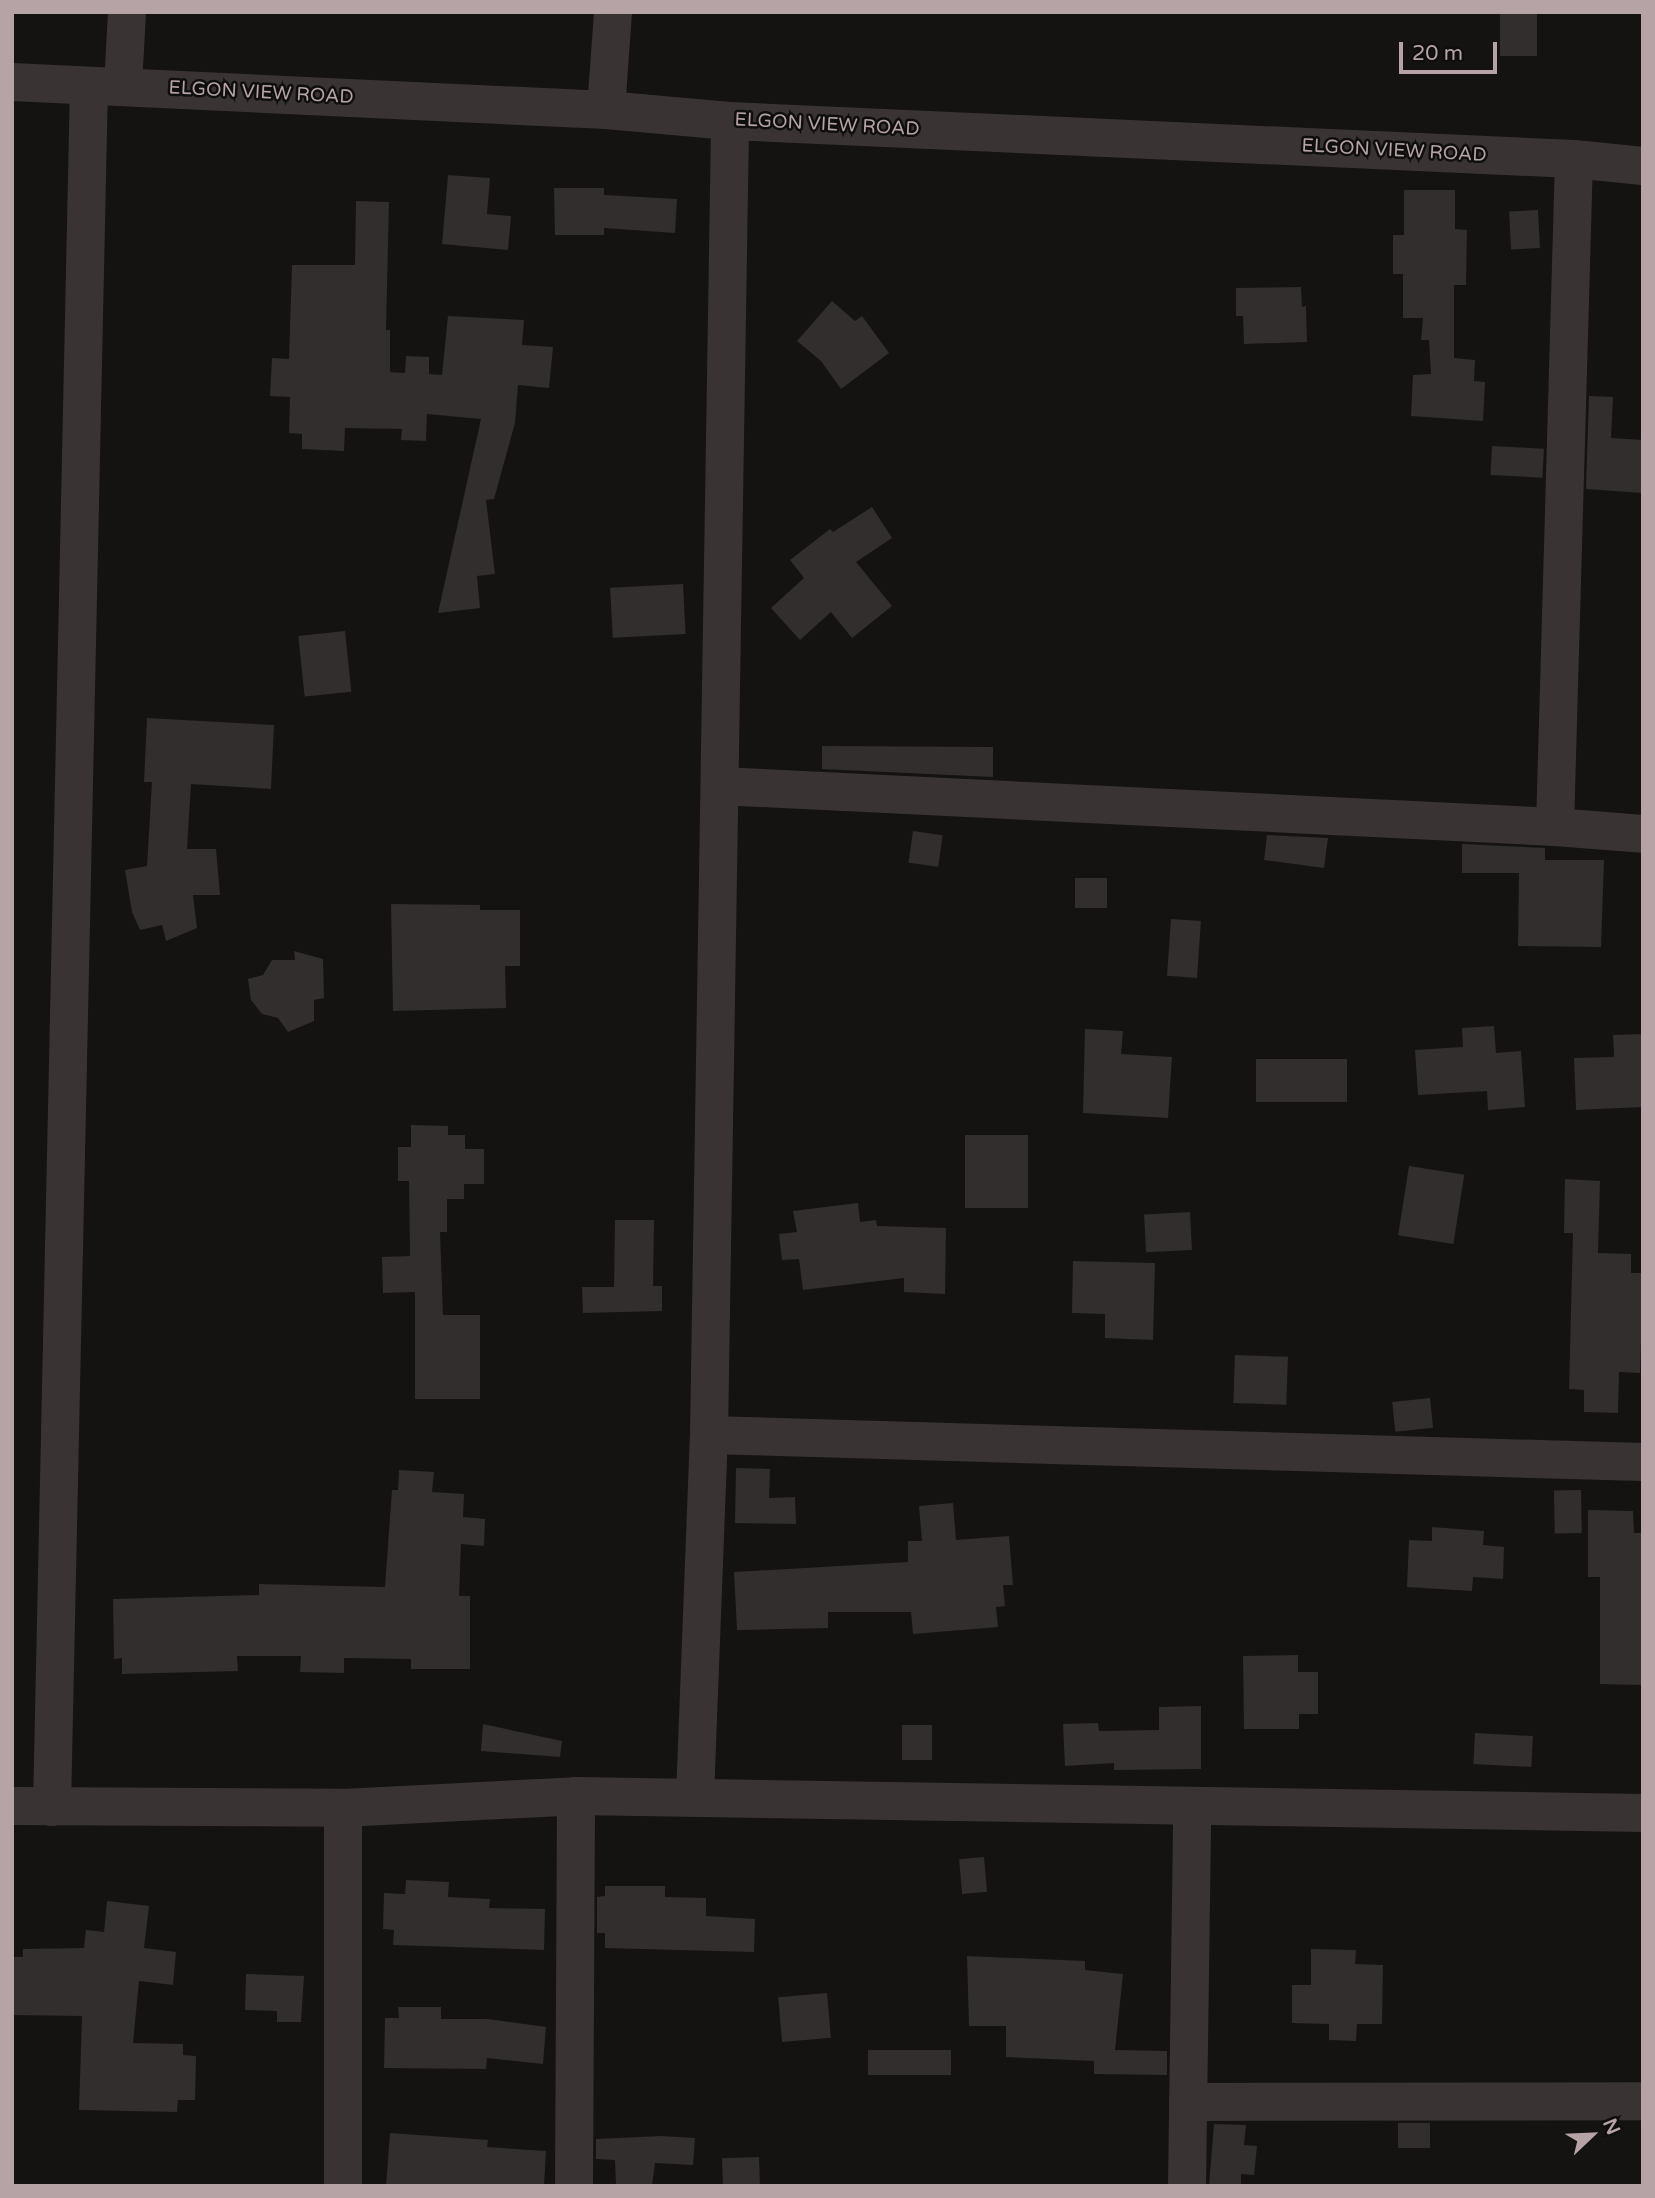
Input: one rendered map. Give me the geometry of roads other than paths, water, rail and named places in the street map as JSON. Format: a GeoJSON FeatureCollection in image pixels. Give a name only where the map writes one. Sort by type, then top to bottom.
{"type":"FeatureCollection","features":[{"type":"Feature","properties":{"kind":"street"},"geometry":{"type":"LineString","coordinates":[[52,1807],[106,86],[127,12]]}},
{"type":"Feature","properties":{"kind":"street"},"geometry":{"type":"LineString","coordinates":[[606,110],[613,12]]}},
{"type":"Feature","properties":{"kind":"street","name":"ELGON VIEW ROAD"},"geometry":{"type":"LineString","coordinates":[[12,82],[606,110],[730,121],[1574,159],[1643,166]]}},
{"type":"Feature","properties":{"kind":"street"},"geometry":{"type":"LineString","coordinates":[[695,1797],[709,1435],[730,121]]}},
{"type":"Feature","properties":{"kind":"street"},"geometry":{"type":"LineString","coordinates":[[1555,827],[1574,159]]}},
{"type":"Feature","properties":{"kind":"street"},"geometry":{"type":"LineString","coordinates":[[720,786],[1555,827],[1643,834]]}},
{"type":"Feature","properties":{"kind":"street"},"geometry":{"type":"LineString","coordinates":[[709,1435],[1643,1462]]}},
{"type":"Feature","properties":{"kind":"street"},"geometry":{"type":"LineString","coordinates":[[12,1806],[343,1808],[576,1796],[1192,1808],[1643,1813]]}},
{"type":"Feature","properties":{"kind":"street"},"geometry":{"type":"LineString","coordinates":[[574,2186],[576,1796]]}},
{"type":"Feature","properties":{"kind":"street"},"geometry":{"type":"LineString","coordinates":[[343,1808],[343,2186]]}},
{"type":"Feature","properties":{"kind":"street"},"geometry":{"type":"LineString","coordinates":[[1187,2186],[1192,1808]]}},
{"type":"Feature","properties":{"kind":"street"},"geometry":{"type":"LineString","coordinates":[[1188,2102],[1643,2101]]}}]}
